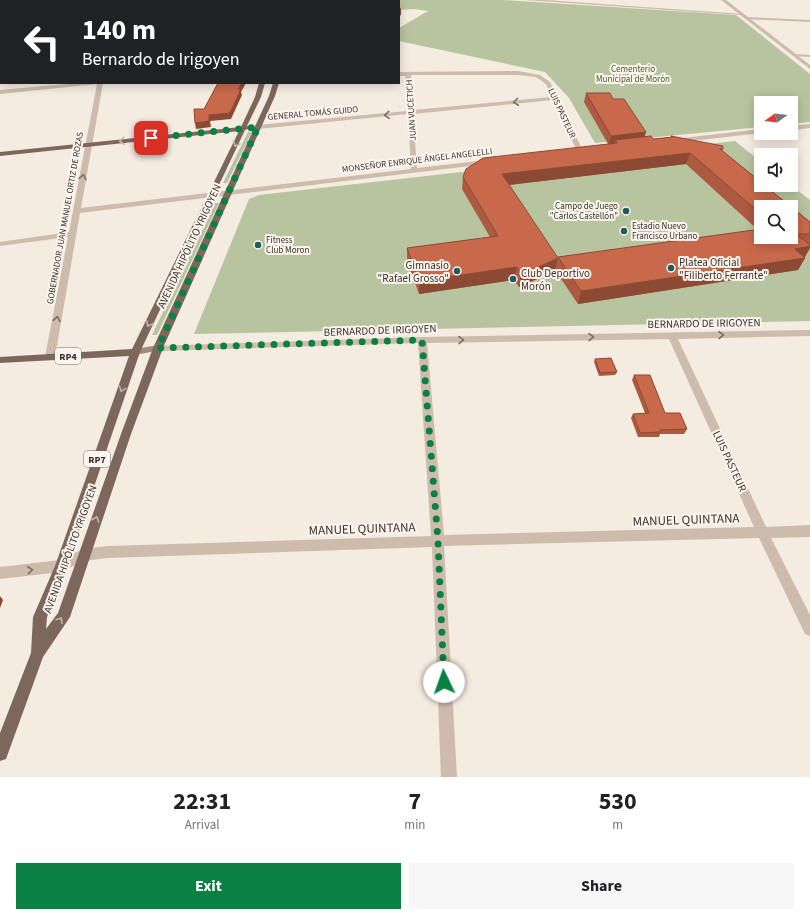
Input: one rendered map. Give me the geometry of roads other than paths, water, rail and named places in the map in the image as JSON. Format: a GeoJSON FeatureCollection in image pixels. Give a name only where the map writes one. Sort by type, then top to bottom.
{"type":"FeatureCollection","features":[{"type":"Feature","properties":{"kind":"main road","name":"AVENIDA HIPÓLITO YRIGOYEN"},"geometry":{"type":"LineString","coordinates":[[38,653],[40,617],[61,566],[135,352],[244,128],[258,98],[262,84]]}},
{"type":"Feature","properties":{"kind":"main road","name":"AVENIDA HIPÓLITO YRIGOYEN"},"geometry":{"type":"LineString","coordinates":[[38,653],[63,617],[83,555],[158,348],[229,193],[272,96],[276,84]]}},
{"type":"Feature","properties":{"kind":"main road","name":"GENERAL TOMÁS GUIDO"},"geometry":{"type":"LineString","coordinates":[[0,154],[258,127]]}},
{"type":"Feature","properties":{"kind":"main road","name":"BERNARDO DE IRIGOYEN"},"geometry":{"type":"LineString","coordinates":[[0,360],[135,352],[158,348]]}},
{"type":"Feature","properties":{"kind":"main road","name":"RP7"},"geometry":{"type":"LineString","coordinates":[[0,753],[38,653]]}},
{"type":"Feature","properties":{"kind":"street"},"geometry":{"type":"LineString","coordinates":[[527,0],[741,14]]}},
{"type":"Feature","properties":{"kind":"street"},"geometry":{"type":"LineString","coordinates":[[618,0],[620,6]]}},
{"type":"Feature","properties":{"kind":"street"},"geometry":{"type":"LineString","coordinates":[[723,0],[810,67]]}},
{"type":"Feature","properties":{"kind":"street"},"geometry":{"type":"LineString","coordinates":[[746,18],[810,21]]}},
{"type":"Feature","properties":{"kind":"street"},"geometry":{"type":"LineString","coordinates":[[795,55],[810,56]]}},
{"type":"Feature","properties":{"kind":"street","name":"LUIS PASTEUR"},"geometry":{"type":"LineString","coordinates":[[400,74],[518,73],[531,74],[543,79],[548,83],[580,151]]}},
{"type":"Feature","properties":{"kind":"street","name":"JUAN VUCETICH"},"geometry":{"type":"LineString","coordinates":[[408,74],[412,113],[414,171]]}},
{"type":"Feature","properties":{"kind":"street"},"geometry":{"type":"LineString","coordinates":[[0,92],[84,84]]}},
{"type":"Feature","properties":{"kind":"street","name":"GOBERNADOR JUAN MANUEL ORTIZ DE ROZAS"},"geometry":{"type":"LineString","coordinates":[[50,357],[71,234],[100,84]]}},
{"type":"Feature","properties":{"kind":"street","name":"GENERAL TOMÁS GUIDO"},"geometry":{"type":"LineString","coordinates":[[258,127],[555,98]]}},
{"type":"Feature","properties":{"kind":"street"},"geometry":{"type":"LineString","coordinates":[[798,127],[810,126]]}},
{"type":"Feature","properties":{"kind":"street"},"geometry":{"type":"LineString","coordinates":[[666,141],[754,132]]}},
{"type":"Feature","properties":{"kind":"street"},"geometry":{"type":"LineString","coordinates":[[572,152],[588,150]]}},
{"type":"Feature","properties":{"kind":"street","name":"MONSEÑOR ENRIQUE ÁNGEL ANGELELLI"},"geometry":{"type":"LineString","coordinates":[[76,211],[493,161]]}},
{"type":"Feature","properties":{"kind":"street"},"geometry":{"type":"LineString","coordinates":[[0,244],[71,234]]}},
{"type":"Feature","properties":{"kind":"street","name":"BERNARDO DE IRIGOYEN"},"geometry":{"type":"LineString","coordinates":[[158,348],[422,340],[810,333]]}},
{"type":"Feature","properties":{"kind":"street","name":"LUIS PASTEUR"},"geometry":{"type":"LineString","coordinates":[[672,336],[762,532],[810,630]]}},
{"type":"Feature","properties":{"kind":"street"},"geometry":{"type":"LineString","coordinates":[[422,340],[438,541],[449,777]]}},
{"type":"Feature","properties":{"kind":"street","name":"MANUEL QUINTANA"},"geometry":{"type":"LineString","coordinates":[[0,572],[33,570],[61,566],[83,555],[107,552],[810,531]]}},
{"type":"Feature","properties":{"kind":"place","name":"Campo de Juego \"Carlos Castellón\""},"geometry":{"type":"Point","coordinates":[626,211]}},
{"type":"Feature","properties":{"kind":"place","name":"Estadio Nuevo Francisco Urbano"},"geometry":{"type":"Point","coordinates":[624,231]}},
{"type":"Feature","properties":{"kind":"place","name":"Fitness Club Moron"},"geometry":{"type":"Point","coordinates":[258,245]}},
{"type":"Feature","properties":{"kind":"place","name":"Platea Oficial \"Filiberto Ferrante\""},"geometry":{"type":"Point","coordinates":[671,268]}},
{"type":"Feature","properties":{"kind":"place","name":"Gimnasio \"Rafael Grosso\""},"geometry":{"type":"Point","coordinates":[457,271]}},
{"type":"Feature","properties":{"kind":"place","name":"Club Deportivo Morón"},"geometry":{"type":"Point","coordinates":[513,279]}},
{"type":"Feature","properties":{"kind":"park label","name":"Cementerio Municipal de Morón"},"geometry":{"type":"Point","coordinates":[633,74]}}]}
